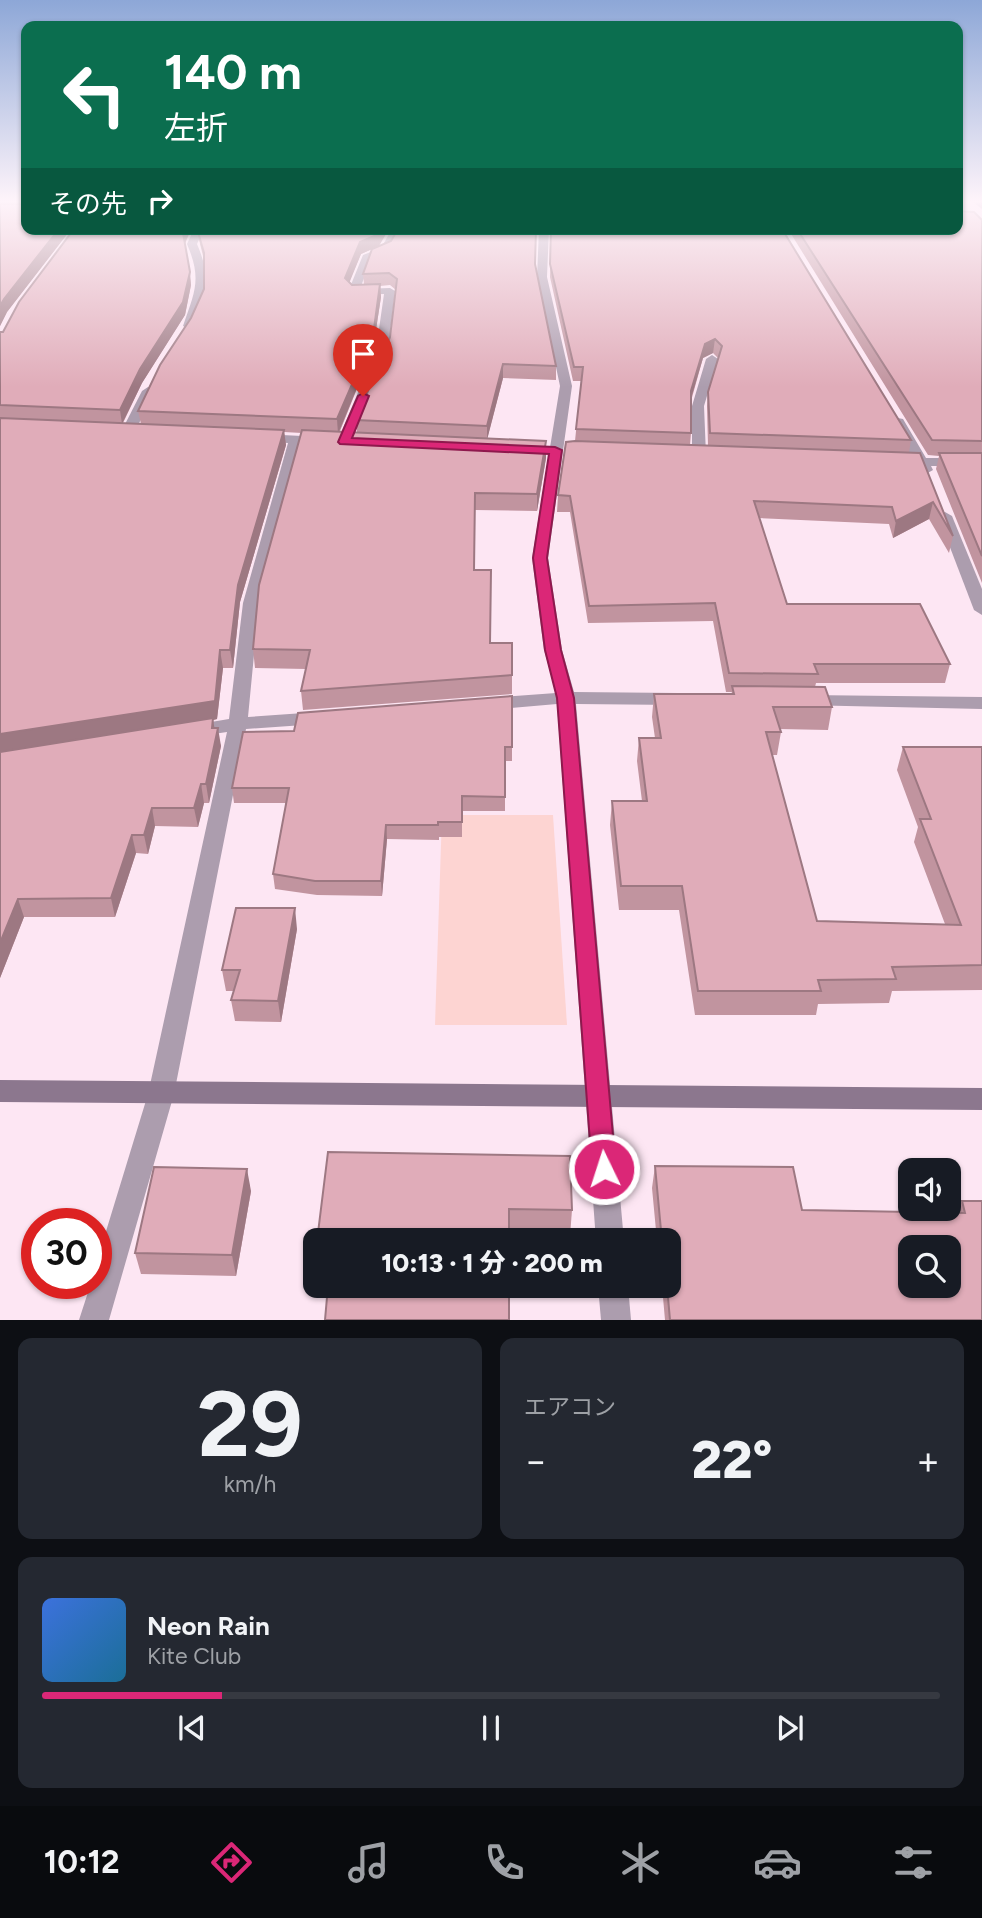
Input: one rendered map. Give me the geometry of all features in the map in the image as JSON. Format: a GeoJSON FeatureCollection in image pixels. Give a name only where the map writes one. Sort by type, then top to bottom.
{"type":"FeatureCollection","features":[{"type":"Feature","properties":{"kind":"street"},"geometry":{"type":"LineString","coordinates":[[181,339],[192,321],[200,291],[201,264]]}},
{"type":"Feature","properties":{"kind":"street"},"geometry":{"type":"LineString","coordinates":[[245,438],[351,442],[382,350],[390,291],[353,292],[364,264]]}},
{"type":"Feature","properties":{"kind":"street"},"geometry":{"type":"LineString","coordinates":[[543,264],[542,277],[566,386],[540,558],[553,650],[566,698],[609,1228]]}},
{"type":"Feature","properties":{"kind":"street"},"geometry":{"type":"LineString","coordinates":[[699,455],[698,406],[712,359]]}},
{"type":"Feature","properties":{"kind":"street"},"geometry":{"type":"LineString","coordinates":[[128,432],[154,378]]}},
{"type":"Feature","properties":{"kind":"street"},"geometry":{"type":"LineString","coordinates":[[894,415],[923,462],[982,610]]}},
{"type":"Feature","properties":{"kind":"street"},"geometry":{"type":"LineString","coordinates":[[94,1320],[161,1094],[237,724],[251,603],[296,440]]}},
{"type":"Feature","properties":{"kind":"street"},"geometry":{"type":"LineString","coordinates":[[884,461],[982,461]]}},
{"type":"Feature","properties":{"kind":"street"},"geometry":{"type":"LineString","coordinates":[[470,705],[566,698],[691,700]]}},
{"type":"Feature","properties":{"kind":"street"},"geometry":{"type":"LineString","coordinates":[[788,701],[982,703]]}},
{"type":"Feature","properties":{"kind":"street"},"geometry":{"type":"LineString","coordinates":[[172,734],[237,724],[333,716]]}},
{"type":"Feature","properties":{"kind":"street"},"geometry":{"type":"LineString","coordinates":[[0,1091],[982,1099]]}},
{"type":"Feature","properties":{"kind":"street"},"geometry":{"type":"LineString","coordinates":[[614,1298],[615,1320]]}},
{"type":"Feature","properties":{"kind":"shaded area"},"geometry":{"type":"Polygon","coordinates":[[[442,815],[553,815],[567,1025],[435,1025],[442,815]]]}},
{"type":"Feature","properties":{"kind":"building"},"geometry":{"type":"Polygon","coordinates":[[[0,264],[32,264],[4,299],[0,306],[0,264]]]}},
{"type":"Feature","properties":{"kind":"building"},"geometry":{"type":"Polygon","coordinates":[[[48,264],[188,264],[190,272],[183,302],[140,369],[120,410],[0,405],[0,332],[3,332],[19,302],[48,264]]]}},
{"type":"Feature","properties":{"kind":"building"},"geometry":{"type":"Polygon","coordinates":[[[204,264],[351,264],[345,278],[352,285],[380,284],[373,336],[337,419],[138,411],[160,365],[191,318],[204,289],[204,264]]]}},
{"type":"Feature","properties":{"kind":"building"},"geometry":{"type":"Polygon","coordinates":[[[367,264],[535,264],[556,366],[503,364],[487,426],[356,420],[390,337],[397,279],[389,273],[363,274],[367,264]]]}},
{"type":"Feature","properties":{"kind":"building"},"geometry":{"type":"Polygon","coordinates":[[[550,264],[803,264],[911,440],[710,433],[708,392],[722,346],[715,339],[705,344],[691,391],[691,433],[576,429],[583,367],[574,367],[550,264]]]}},
{"type":"Feature","properties":{"kind":"building"},"geometry":{"type":"Polygon","coordinates":[[[819,264],[982,264],[982,441],[932,440],[819,264]]]}},
{"type":"Feature","properties":{"kind":"building"},"geometry":{"type":"Polygon","coordinates":[[[0,418],[284,430],[238,585],[230,650],[220,650],[215,701],[0,734],[0,418]]]}},
{"type":"Feature","properties":{"kind":"building"},"geometry":{"type":"Polygon","coordinates":[[[302,430],[546,441],[537,494],[475,493],[474,570],[491,570],[490,643],[512,643],[512,675],[301,691],[310,650],[253,649],[259,585],[302,430]]]}},
{"type":"Feature","properties":{"kind":"building"},"geometry":{"type":"Polygon","coordinates":[[[566,442],[920,453],[953,536],[933,502],[896,521],[892,507],[754,501],[787,604],[920,604],[950,664],[814,664],[818,674],[729,673],[715,603],[589,606],[570,496],[558,495],[566,442]]]}},
{"type":"Feature","properties":{"kind":"building"},"geometry":{"type":"Polygon","coordinates":[[[939,453],[982,453],[982,556],[939,453]]]}},
{"type":"Feature","properties":{"kind":"building"},"geometry":{"type":"Polygon","coordinates":[[[732,686],[825,687],[832,707],[773,707],[781,732],[766,732],[817,921],[961,925],[920,819],[931,819],[903,747],[982,747],[982,965],[892,967],[896,979],[818,980],[821,991],[698,991],[682,886],[621,886],[612,801],[647,801],[639,738],[661,738],[654,694],[734,694],[732,686]]]}},
{"type":"Feature","properties":{"kind":"building"},"geometry":{"type":"Polygon","coordinates":[[[512,696],[512,747],[505,747],[505,797],[462,796],[462,822],[386,825],[381,881],[315,881],[273,874],[289,788],[232,788],[243,732],[294,731],[298,713],[512,696]]]}},
{"type":"Feature","properties":{"kind":"building"},"geometry":{"type":"Polygon","coordinates":[[[213,718],[212,728],[218,728],[206,784],[201,784],[194,808],[152,808],[144,835],[132,835],[111,898],[18,899],[0,943],[0,752],[213,718]]]}},
{"type":"Feature","properties":{"kind":"building"},"geometry":{"type":"Polygon","coordinates":[[[236,908],[295,908],[278,1001],[231,1000],[240,970],[222,970],[236,908]]]}},
{"type":"Feature","properties":{"kind":"building"},"geometry":{"type":"Polygon","coordinates":[[[328,1152],[570,1156],[572,1210],[509,1209],[509,1228],[319,1228],[328,1152]]]}},
{"type":"Feature","properties":{"kind":"building"},"geometry":{"type":"Polygon","coordinates":[[[655,1166],[793,1167],[802,1210],[898,1212],[898,1221],[961,1221],[961,1213],[965,1213],[962,1201],[982,1201],[982,1320],[670,1320],[668,1298],[681,1298],[681,1228],[661,1228],[655,1166]]]}},
{"type":"Feature","properties":{"kind":"building"},"geometry":{"type":"Polygon","coordinates":[[[154,1167],[247,1169],[232,1255],[135,1253],[154,1167]]]}},
{"type":"Feature","properties":{"kind":"building"},"geometry":{"type":"Polygon","coordinates":[[[327,1298],[509,1298],[509,1320],[325,1320],[327,1298]]]}},
{"type":"Feature","properties":{"kind":"route"},"geometry":{"type":"LineString","coordinates":[[363,396],[344,442],[555,450],[540,558],[553,650],[566,698],[604,1169]]}}]}
